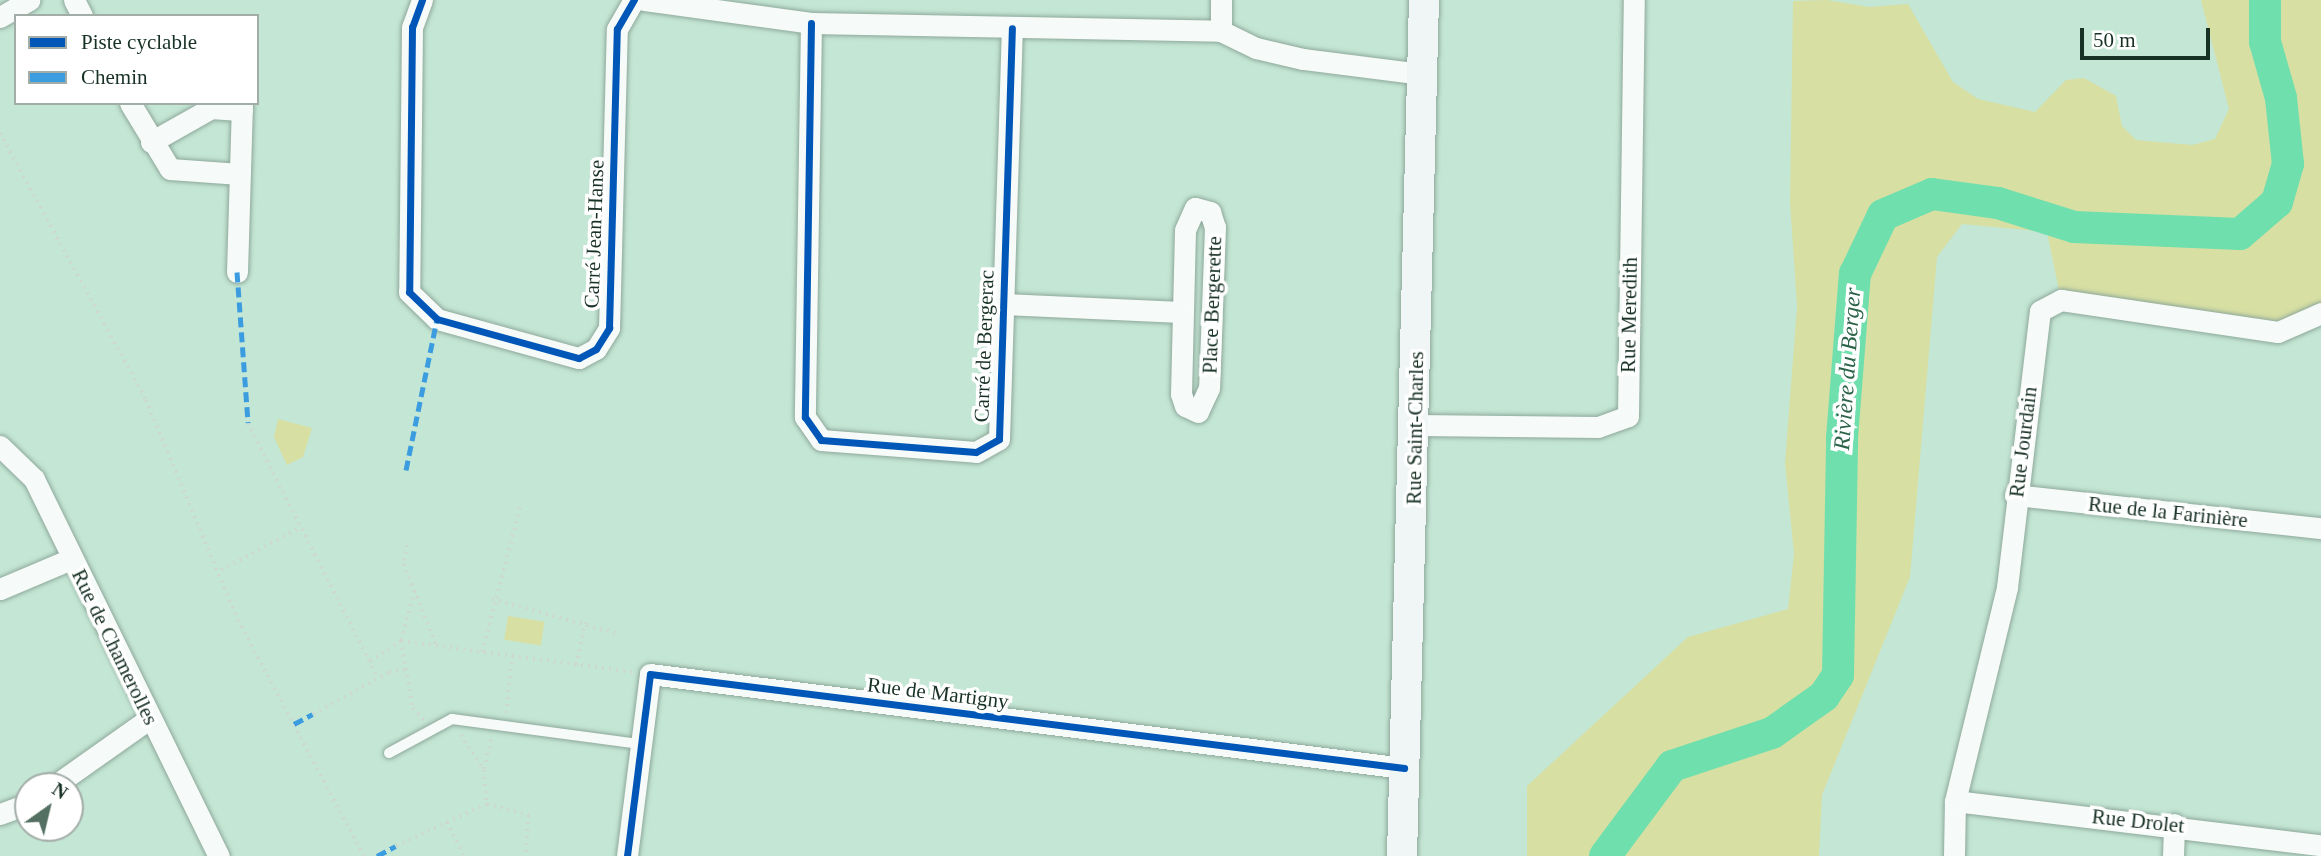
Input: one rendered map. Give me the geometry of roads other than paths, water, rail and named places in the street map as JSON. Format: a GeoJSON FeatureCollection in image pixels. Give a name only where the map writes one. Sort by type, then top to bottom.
{"type":"FeatureCollection","features":[{"type":"Feature","properties":{"kind":"street"},"geometry":{"type":"LineString","coordinates":[[0,17],[30,0]]}},
{"type":"Feature","properties":{"kind":"street","name":"Carré Jean-Hanse"},"geometry":{"type":"LineString","coordinates":[[422,0],[412,27],[409,292],[437,319],[579,358],[596,349],[609,328],[617,29],[634,0]]}},
{"type":"Feature","properties":{"kind":"street"},"geometry":{"type":"LineString","coordinates":[[643,0],[811,23],[1221,31],[1256,48],[1303,59],[1422,75]]}},
{"type":"Feature","properties":{"kind":"street"},"geometry":{"type":"LineString","coordinates":[[1221,0],[1221,31]]}},
{"type":"Feature","properties":{"kind":"street","name":"Rue Saint-Charles"},"geometry":{"type":"LineString","coordinates":[[1402,856],[1416,425],[1424,0]]}},
{"type":"Feature","properties":{"kind":"street","name":"Rue Meredith"},"geometry":{"type":"LineString","coordinates":[[1416,425],[1598,427],[1628,416],[1634,0]]}},
{"type":"Feature","properties":{"kind":"street","name":"Carré de Bergerac"},"geometry":{"type":"LineString","coordinates":[[811,23],[806,417],[821,440],[976,452],[999,439],[1012,27]]}},
{"type":"Feature","properties":{"kind":"street"},"geometry":{"type":"LineString","coordinates":[[131,105],[151,142],[170,169],[240,174]]}},
{"type":"Feature","properties":{"kind":"street"},"geometry":{"type":"LineString","coordinates":[[151,142],[211,108],[242,107],[237,272]]}},
{"type":"Feature","properties":{"kind":"street","name":"Place Bergerette"},"geometry":{"type":"LineString","coordinates":[[1202,207],[1215,227],[1209,388],[1198,412],[1185,405],[1181,394],[1182,312],[1186,218],[1202,207]]}},
{"type":"Feature","properties":{"kind":"street","name":"Rue Jourdain"},"geometry":{"type":"LineString","coordinates":[[1954,856],[1955,801],[2007,587],[2015,495],[2040,311],[2061,300],[2278,332],[2321,313]]}},
{"type":"Feature","properties":{"kind":"street","name":"Place Bergerette"},"geometry":{"type":"LineString","coordinates":[[1003,304],[1182,312]]}},
{"type":"Feature","properties":{"kind":"street","name":"Rue de Chamerolles"},"geometry":{"type":"LineString","coordinates":[[0,446],[34,479],[219,856]]}},
{"type":"Feature","properties":{"kind":"street","name":"Rue de la Farinière"},"geometry":{"type":"LineString","coordinates":[[2015,495],[2321,528]]}},
{"type":"Feature","properties":{"kind":"street"},"geometry":{"type":"LineString","coordinates":[[0,589],[71,559]]}},
{"type":"Feature","properties":{"kind":"street","name":"Rue de Martigny"},"geometry":{"type":"LineString","coordinates":[[627,856],[650,674],[1404,768]]}},
{"type":"Feature","properties":{"kind":"street"},"geometry":{"type":"LineString","coordinates":[[74,772],[150,718]]}},
{"type":"Feature","properties":{"kind":"street","name":"Rue Drolet"},"geometry":{"type":"LineString","coordinates":[[1955,801],[2174,824],[2321,845]]}},
{"type":"Feature","properties":{"kind":"street"},"geometry":{"type":"LineString","coordinates":[[2173,856],[2174,824]]}},
{"type":"Feature","properties":{"kind":"lane"},"geometry":{"type":"LineString","coordinates":[[389,752],[436,725],[452,719],[640,744]]}},
{"type":"Feature","properties":{"kind":"waterway","name":"Rivière du Berger"},"geometry":{"type":"LineString","coordinates":[[1605,856],[1672,766],[1772,733],[1824,696],[1838,675],[1842,438],[1855,274],[1883,215],[1932,194],[1998,203],[2074,227],[2240,234],[2277,202],[2288,164],[2281,98],[2265,42],[2265,0]]}}]}
